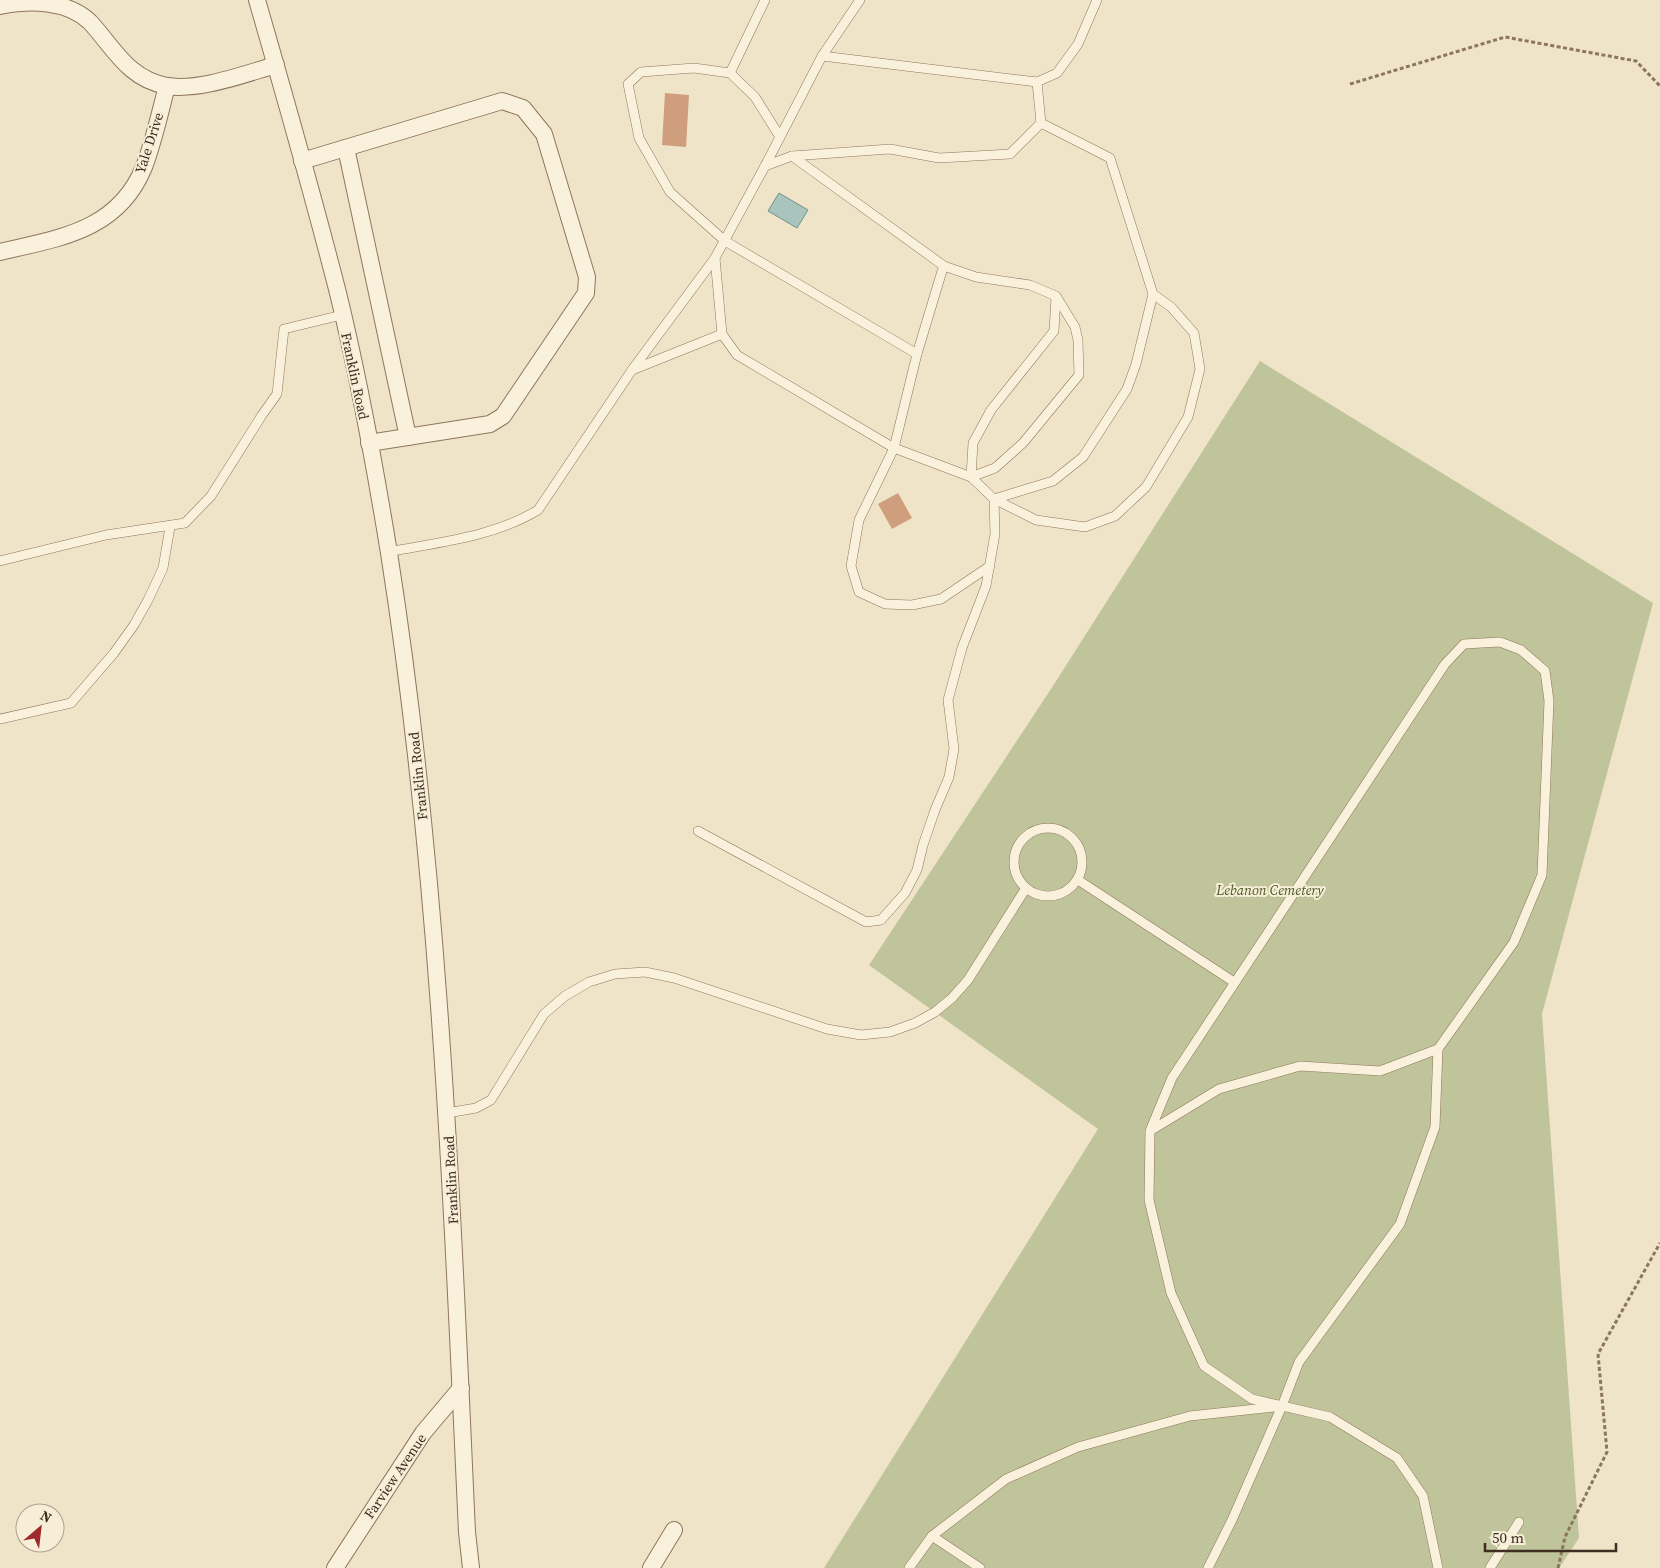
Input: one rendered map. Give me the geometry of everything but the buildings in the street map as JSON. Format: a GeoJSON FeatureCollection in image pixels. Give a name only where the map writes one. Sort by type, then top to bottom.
{"type":"FeatureCollection","features":[{"type":"Feature","properties":{"kind":"street","name":"Franklin Road"},"geometry":{"type":"LineString","coordinates":[[257,0],[302,161],[342,315],[369,443],[388,552],[409,695],[424,826],[447,1113],[467,1532],[471,1568]]}},
{"type":"Feature","properties":{"kind":"street"},"geometry":{"type":"LineString","coordinates":[[0,6],[44,1],[68,7],[89,21],[122,62],[132,71],[167,86],[184,88],[198,86],[276,65]]}},
{"type":"Feature","properties":{"kind":"street","name":"Yale Drive"},"geometry":{"type":"LineString","coordinates":[[0,252],[61,238],[85,229],[116,209],[132,190],[144,167],[167,86]]}},
{"type":"Feature","properties":{"kind":"street"},"geometry":{"type":"LineString","coordinates":[[302,161],[502,101],[523,108],[544,134],[587,277],[586,293],[503,416],[490,424],[369,443]]}},
{"type":"Feature","properties":{"kind":"street"},"geometry":{"type":"LineString","coordinates":[[346,148],[408,437]]}},
{"type":"Feature","properties":{"kind":"street","name":"Farview Avenue"},"geometry":{"type":"LineString","coordinates":[[335,1568],[423,1433],[461,1388]]}},
{"type":"Feature","properties":{"kind":"street"},"geometry":{"type":"LineString","coordinates":[[651,1568],[674,1530]]}},
{"type":"Feature","properties":{"kind":"lane"},"geometry":{"type":"LineString","coordinates":[[730,73],[765,0]]}},
{"type":"Feature","properties":{"kind":"lane"},"geometry":{"type":"LineString","coordinates":[[388,552],[498,530],[520,521],[538,510],[632,370],[715,258],[822,56],[860,0]]}},
{"type":"Feature","properties":{"kind":"lane"},"geometry":{"type":"LineString","coordinates":[[822,56],[1037,82],[1057,73],[1078,44],[1097,0]]}},
{"type":"Feature","properties":{"kind":"lane"},"geometry":{"type":"LineString","coordinates":[[780,137],[755,97],[730,73],[694,68],[641,72],[628,84],[639,138],[670,192],[725,241],[917,354]]}},
{"type":"Feature","properties":{"kind":"lane"},"geometry":{"type":"LineString","coordinates":[[1037,82],[1041,123]]}},
{"type":"Feature","properties":{"kind":"lane"},"geometry":{"type":"LineString","coordinates":[[765,166],[792,156],[890,149],[939,158],[1010,154],[1041,123]]}},
{"type":"Feature","properties":{"kind":"lane"},"geometry":{"type":"LineString","coordinates":[[994,499],[1053,481],[1083,457],[1126,388],[1136,364],[1153,294],[1110,158],[1041,123]]}},
{"type":"Feature","properties":{"kind":"lane"},"geometry":{"type":"LineString","coordinates":[[792,156],[944,266],[976,277],[1030,285],[1056,296],[1075,327],[1078,340],[1079,375],[1023,443],[995,468],[971,477]]}},
{"type":"Feature","properties":{"kind":"lane"},"geometry":{"type":"LineString","coordinates":[[715,258],[722,334],[737,355],[894,448],[971,477],[994,499],[1036,520],[1085,527],[1115,516],[1146,487],[1188,416],[1200,369],[1194,333],[1171,307],[1153,294]]}},
{"type":"Feature","properties":{"kind":"lane"},"geometry":{"type":"LineString","coordinates":[[942,271],[917,354],[894,448],[860,520],[851,566],[859,592],[885,604],[912,605],[940,598],[990,566]]}},
{"type":"Feature","properties":{"kind":"lane"},"geometry":{"type":"LineString","coordinates":[[971,477],[973,443],[991,410],[1054,331],[1056,296]]}},
{"type":"Feature","properties":{"kind":"lane"},"geometry":{"type":"LineString","coordinates":[[0,560],[106,535],[170,527],[185,523],[212,496],[277,394],[284,329],[342,315]]}},
{"type":"Feature","properties":{"kind":"lane"},"geometry":{"type":"LineString","coordinates":[[632,370],[722,334]]}},
{"type":"Feature","properties":{"kind":"lane"},"geometry":{"type":"LineString","coordinates":[[698,831],[866,922],[881,920],[905,893],[917,870],[935,810],[949,777],[954,748],[948,700],[962,648],[986,586],[995,534],[994,499]]}},
{"type":"Feature","properties":{"kind":"lane"},"geometry":{"type":"LineString","coordinates":[[0,719],[71,703],[114,653],[148,600],[163,568],[170,527]]}},
{"type":"Feature","properties":{"kind":"lane"},"geometry":{"type":"LineString","coordinates":[[1208,1568],[1232,1520],[1282,1406],[1299,1362],[1400,1224],[1435,1127],[1438,1050],[1514,942],[1542,875],[1549,701],[1545,671],[1521,650],[1500,642],[1464,644],[1445,664],[1172,1078],[1150,1132],[1149,1200],[1151,1209],[1171,1293],[1204,1366],[1252,1400],[1282,1406],[1330,1417],[1397,1458],[1423,1496],[1438,1568]]}},
{"type":"Feature","properties":{"kind":"lane"},"geometry":{"type":"LineString","coordinates":[[1044,827],[1056,828],[1067,832],[1079,845],[1083,857],[1082,869],[1078,880],[1071,888],[1060,894],[1048,896],[1036,894],[1026,888],[1018,878],[1014,866],[1014,854],[1019,843],[1032,831],[1044,827]]}},
{"type":"Feature","properties":{"kind":"lane"},"geometry":{"type":"LineString","coordinates":[[1078,880],[1234,982]]}},
{"type":"Feature","properties":{"kind":"lane"},"geometry":{"type":"LineString","coordinates":[[447,1113],[476,1108],[491,1100],[544,1014],[565,996],[589,982],[615,974],[645,972],[674,978],[827,1029],[861,1035],[890,1032],[915,1024],[935,1012],[952,998],[968,980],[1026,888]]}},
{"type":"Feature","properties":{"kind":"lane"},"geometry":{"type":"LineString","coordinates":[[1150,1132],[1219,1089],[1228,1086],[1300,1066],[1380,1071],[1438,1050]]}},
{"type":"Feature","properties":{"kind":"lane"},"geometry":{"type":"LineString","coordinates":[[909,1568],[932,1536],[1006,1480],[1078,1447],[1190,1416],[1282,1406]]}},
{"type":"Feature","properties":{"kind":"lane"},"geometry":{"type":"LineString","coordinates":[[1490,1568],[1519,1522]]}},
{"type":"Feature","properties":{"kind":"lane"},"geometry":{"type":"LineString","coordinates":[[932,1536],[980,1568]]}},
{"type":"Feature","properties":{"kind":"path"},"geometry":{"type":"LineString","coordinates":[[1350,84],[1506,37],[1636,61],[1660,86]]}},
{"type":"Feature","properties":{"kind":"path"},"geometry":{"type":"LineString","coordinates":[[1558,1568],[1565,1537],[1607,1452],[1598,1354],[1660,1243]]}},
{"type":"Feature","properties":{"kind":"green space","name":"Lebanon Cemetery"},"geometry":{"type":"Polygon","coordinates":[[[1260,361],[1653,603],[1542,1014],[1579,1538],[1559,1568],[824,1568],[1098,1129],[869,965],[1051,689],[1260,361]]]}},
{"type":"Feature","properties":{"kind":"water"},"geometry":{"type":"Polygon","coordinates":[[[779,193],[808,210],[797,228],[768,211],[779,193]]]}}]}
